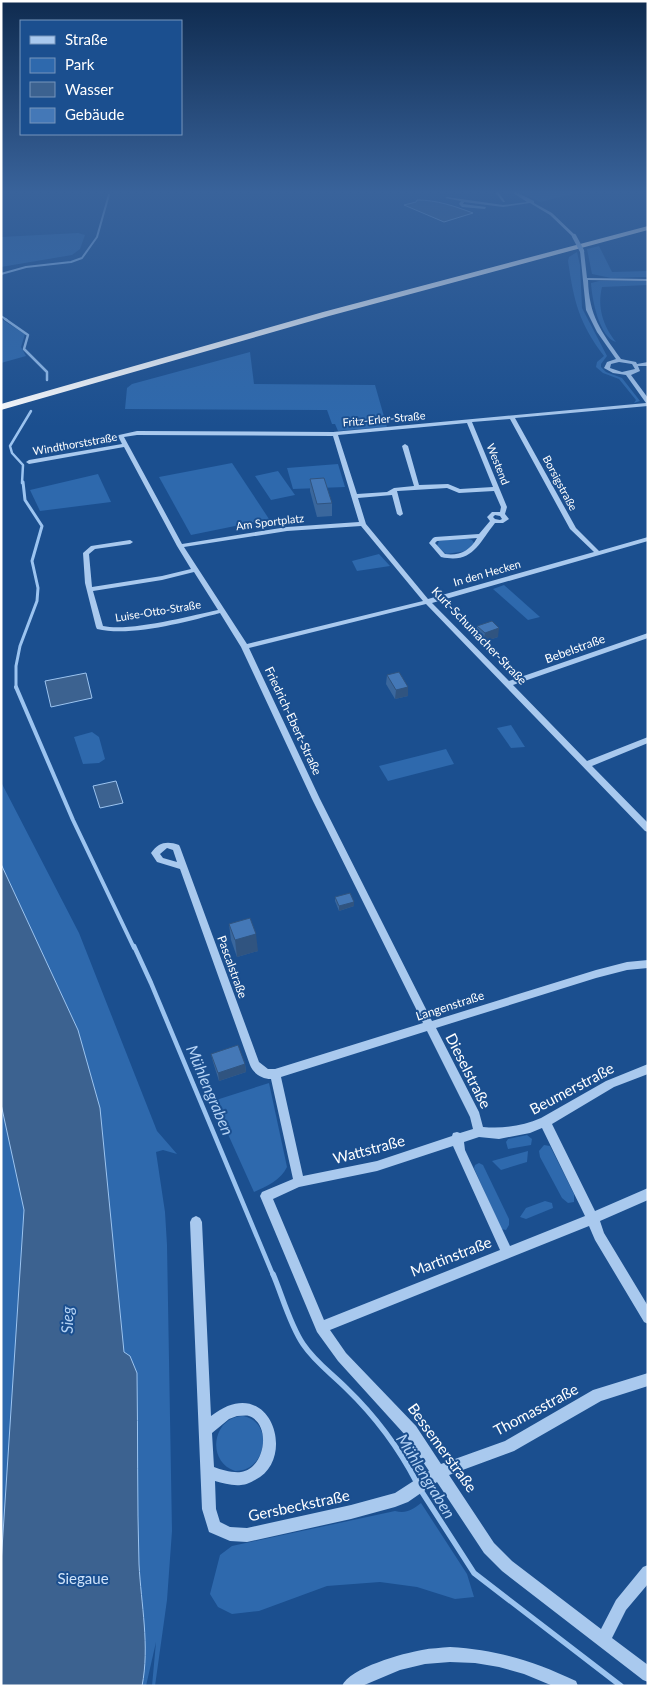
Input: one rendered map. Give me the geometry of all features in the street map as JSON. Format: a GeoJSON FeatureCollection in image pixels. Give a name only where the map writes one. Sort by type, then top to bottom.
{"type":"FeatureCollection","features":[{"type":"Feature","properties":{"kind":"highway"},"geometry":{"type":"LineString","coordinates":[[1,400],[282,320],[472,270]]}},
{"type":"Feature","properties":{"kind":"highway"},"geometry":{"type":"LineString","coordinates":[[1,407],[326,314],[492,270]]}},
{"type":"Feature","properties":{"kind":"street"},"geometry":{"type":"LineString","coordinates":[[584,270],[590,314],[619,360]]}},
{"type":"Feature","properties":{"kind":"street"},"geometry":{"type":"LineString","coordinates":[[585,279],[648,280]]}},
{"type":"Feature","properties":{"kind":"street"},"geometry":{"type":"LineString","coordinates":[[637,365],[638,370],[628,374],[616,373],[608,368],[609,363],[619,360],[637,365],[648,364]]}},
{"type":"Feature","properties":{"kind":"street"},"geometry":{"type":"LineString","coordinates":[[628,374],[648,403]]}},
{"type":"Feature","properties":{"kind":"street","name":"Fritz-Erler-Straße"},"geometry":{"type":"LineString","coordinates":[[121,436],[137,433],[335,434],[648,403]]}},
{"type":"Feature","properties":{"kind":"street","name":"Borsigstraße"},"geometry":{"type":"LineString","coordinates":[[512,417],[573,529],[598,553]]}},
{"type":"Feature","properties":{"kind":"street","name":"Westend"},"geometry":{"type":"LineString","coordinates":[[469,422],[504,507],[502,514],[491,515],[490,517],[493,521],[481,536]]}},
{"type":"Feature","properties":{"kind":"street","name":"Kurt-Schumacher-Straße"},"geometry":{"type":"LineString","coordinates":[[335,434],[363,524],[427,602],[509,684],[648,829]]}},
{"type":"Feature","properties":{"kind":"street","name":"Friedrich-Ebert-Straße"},"geometry":{"type":"LineString","coordinates":[[121,436],[180,546],[245,647],[316,799],[428,1026]]}},
{"type":"Feature","properties":{"kind":"street","name":"Windthorststraße"},"geometry":{"type":"LineString","coordinates":[[29,462],[126,445]]}},
{"type":"Feature","properties":{"kind":"street"},"geometry":{"type":"LineString","coordinates":[[406,446],[416,484]]}},
{"type":"Feature","properties":{"kind":"street"},"geometry":{"type":"LineString","coordinates":[[354,496],[395,490],[416,484],[448,486],[459,490],[497,489]]}},
{"type":"Feature","properties":{"kind":"street"},"geometry":{"type":"LineString","coordinates":[[395,490],[400,514]]}},
{"type":"Feature","properties":{"kind":"street","name":"Am Sportplatz"},"geometry":{"type":"LineString","coordinates":[[180,546],[303,528],[363,524]]}},
{"type":"Feature","properties":{"kind":"street"},"geometry":{"type":"LineString","coordinates":[[481,536],[473,550],[455,557],[444,556],[432,543],[435,539],[481,536]]}},
{"type":"Feature","properties":{"kind":"street","name":"In den Hecken"},"geometry":{"type":"LineString","coordinates":[[245,647],[427,602],[648,539]]}},
{"type":"Feature","properties":{"kind":"street","name":"Luise-Otto-Straße"},"geometry":{"type":"LineString","coordinates":[[130,542],[93,547],[87,551],[86,563],[90,589],[99,624],[108,630],[194,618],[221,611]]}},
{"type":"Feature","properties":{"kind":"street"},"geometry":{"type":"LineString","coordinates":[[90,589],[162,578],[195,570]]}},
{"type":"Feature","properties":{"kind":"street","name":"Bebelstraße"},"geometry":{"type":"LineString","coordinates":[[509,684],[648,635]]}},
{"type":"Feature","properties":{"kind":"street"},"geometry":{"type":"LineString","coordinates":[[586,765],[648,740]]}},
{"type":"Feature","properties":{"kind":"street","name":"Pascalstraße"},"geometry":{"type":"LineString","coordinates":[[183,868],[248,1049],[255,1065],[262,1072]]}},
{"type":"Feature","properties":{"kind":"street","name":"Langenstraße"},"geometry":{"type":"LineString","coordinates":[[262,1072],[275,1074],[596,974],[627,966],[648,964]]}},
{"type":"Feature","properties":{"kind":"street","name":"Dieselstraße"},"geometry":{"type":"LineString","coordinates":[[428,1026],[474,1116],[479,1132]]}},
{"type":"Feature","properties":{"kind":"street","name":"Beumerstraße"},"geometry":{"type":"LineString","coordinates":[[479,1132],[499,1134],[514,1132],[545,1122],[610,1084],[648,1069]]}},
{"type":"Feature","properties":{"kind":"street"},"geometry":{"type":"LineString","coordinates":[[275,1074],[299,1182]]}},
{"type":"Feature","properties":{"kind":"street"},"geometry":{"type":"LineString","coordinates":[[545,1122],[593,1219],[598,1236],[648,1318]]}},
{"type":"Feature","properties":{"kind":"street","name":"Wattstraße"},"geometry":{"type":"LineString","coordinates":[[266,1196],[299,1182],[377,1166],[457,1137],[479,1132]]}},
{"type":"Feature","properties":{"kind":"street"},"geometry":{"type":"LineString","coordinates":[[457,1137],[460,1150],[507,1252]]}},
{"type":"Feature","properties":{"kind":"street","name":"Martinstraße"},"geometry":{"type":"LineString","coordinates":[[321,1328],[593,1219],[648,1194]]}},
{"type":"Feature","properties":{"kind":"street","name":"Bessemerstraße"},"geometry":{"type":"LineString","coordinates":[[266,1196],[321,1328],[342,1357],[411,1431],[436,1473],[489,1548],[508,1566],[648,1674]]}},
{"type":"Feature","properties":{"kind":"street","name":"Gersbeckstraße"},"geometry":{"type":"LineString","coordinates":[[196,1222],[209,1509],[214,1527],[230,1534],[247,1535],[304,1523],[403,1497],[436,1473]]}},
{"type":"Feature","properties":{"kind":"street","name":"Thomasstraße"},"geometry":{"type":"LineString","coordinates":[[436,1473],[509,1446],[598,1395],[648,1379]]}},
{"type":"Feature","properties":{"kind":"street"},"geometry":{"type":"LineString","coordinates":[[205,1430],[227,1413],[245,1409],[261,1417],[270,1435],[268,1456],[255,1474],[246,1478],[236,1479],[208,1472]]}},
{"type":"Feature","properties":{"kind":"street"},"geometry":{"type":"LineString","coordinates":[[603,1641],[621,1605],[648,1572]]}},
{"type":"Feature","properties":{"kind":"street"},"geometry":{"type":"LineString","coordinates":[[349,1686],[398,1661],[425,1656],[454,1654],[484,1656],[512,1663],[551,1676],[571,1686]]}},
{"type":"Feature","properties":{"kind":"green space"},"geometry":{"type":"Polygon","coordinates":[[[569,270],[580,270],[582,308],[607,356],[601,367],[606,372],[622,378],[640,401],[634,403],[636,400],[619,379],[603,373],[596,367],[597,362],[604,356],[583,322],[575,300],[569,270]]]}},
{"type":"Feature","properties":{"kind":"green space"},"geometry":{"type":"Polygon","coordinates":[[[591,270],[611,270],[612,272],[648,271],[648,277],[611,278],[592,274],[591,270]]]}},
{"type":"Feature","properties":{"kind":"green space"},"geometry":{"type":"Polygon","coordinates":[[[599,281],[648,281],[648,285],[602,287],[600,302],[602,316],[616,342],[605,333],[595,307],[591,283],[599,281]]]}},
{"type":"Feature","properties":{"kind":"green space"},"geometry":{"type":"Polygon","coordinates":[[[1,319],[25,334],[21,347],[26,356],[1,363],[1,319]]]}},
{"type":"Feature","properties":{"kind":"green space"},"geometry":{"type":"Polygon","coordinates":[[[250,352],[254,384],[375,385],[387,427],[338,431],[335,424],[332,424],[327,410],[125,409],[127,388],[132,384],[250,352]]]}},
{"type":"Feature","properties":{"kind":"green space"},"geometry":{"type":"Polygon","coordinates":[[[232,463],[269,519],[191,535],[159,477],[232,463]]]}},
{"type":"Feature","properties":{"kind":"green space"},"geometry":{"type":"Polygon","coordinates":[[[338,464],[345,487],[293,489],[287,468],[338,464]]]}},
{"type":"Feature","properties":{"kind":"green space"},"geometry":{"type":"Polygon","coordinates":[[[278,471],[295,495],[271,500],[255,476],[278,471]]]}},
{"type":"Feature","properties":{"kind":"green space"},"geometry":{"type":"Polygon","coordinates":[[[98,474],[111,502],[40,511],[30,490],[98,474]]]}},
{"type":"Feature","properties":{"kind":"green space"},"geometry":{"type":"Polygon","coordinates":[[[465,538],[472,540],[474,543],[467,551],[446,554],[437,546],[439,541],[465,538]]]}},
{"type":"Feature","properties":{"kind":"green space"},"geometry":{"type":"Polygon","coordinates":[[[379,554],[390,566],[357,571],[352,561],[379,554]]]}},
{"type":"Feature","properties":{"kind":"green space"},"geometry":{"type":"Polygon","coordinates":[[[504,585],[540,617],[528,620],[493,589],[504,585]]]}},
{"type":"Feature","properties":{"kind":"green space"},"geometry":{"type":"Polygon","coordinates":[[[511,725],[525,747],[511,748],[497,728],[511,725]]]}},
{"type":"Feature","properties":{"kind":"green space"},"geometry":{"type":"Polygon","coordinates":[[[92,732],[99,737],[105,759],[99,763],[83,764],[74,737],[92,732]]]}},
{"type":"Feature","properties":{"kind":"green space"},"geometry":{"type":"Polygon","coordinates":[[[446,749],[454,764],[388,781],[379,766],[446,749]]]}},
{"type":"Feature","properties":{"kind":"green space","name":"Siegaue"},"geometry":{"type":"Polygon","coordinates":[[[1,782],[79,933],[157,1131],[177,1154],[163,1150],[156,1152],[165,1212],[167,1245],[172,1531],[167,1600],[155,1686],[152,1686],[156,1642],[146,1686],[1,1686],[1,782]]]}},
{"type":"Feature","properties":{"kind":"green space"},"geometry":{"type":"Polygon","coordinates":[[[269,1083],[287,1167],[277,1179],[254,1192],[213,1101],[269,1083]]]}},
{"type":"Feature","properties":{"kind":"green space"},"geometry":{"type":"Polygon","coordinates":[[[527,1135],[532,1139],[531,1145],[508,1149],[506,1142],[508,1139],[527,1135]]]}},
{"type":"Feature","properties":{"kind":"green space"},"geometry":{"type":"Polygon","coordinates":[[[544,1145],[550,1146],[574,1194],[574,1202],[568,1203],[562,1198],[540,1157],[539,1151],[544,1145]]]}},
{"type":"Feature","properties":{"kind":"green space"},"geometry":{"type":"Polygon","coordinates":[[[528,1151],[527,1162],[501,1170],[492,1161],[528,1151]]]}},
{"type":"Feature","properties":{"kind":"green space"},"geometry":{"type":"Polygon","coordinates":[[[479,1163],[483,1165],[509,1219],[509,1225],[506,1230],[501,1229],[474,1168],[479,1163]]]}},
{"type":"Feature","properties":{"kind":"green space"},"geometry":{"type":"Polygon","coordinates":[[[545,1201],[552,1203],[553,1208],[526,1219],[520,1217],[526,1208],[545,1201]]]}},
{"type":"Feature","properties":{"kind":"green space"},"geometry":{"type":"Polygon","coordinates":[[[243,1416],[253,1420],[260,1427],[263,1436],[263,1446],[260,1456],[254,1464],[246,1469],[235,1471],[226,1466],[220,1459],[217,1450],[217,1440],[219,1431],[225,1424],[233,1418],[243,1416]]]}},
{"type":"Feature","properties":{"kind":"green space"},"geometry":{"type":"Polygon","coordinates":[[[421,1503],[467,1574],[474,1597],[455,1599],[417,1587],[380,1582],[327,1586],[259,1611],[232,1614],[218,1607],[210,1594],[220,1555],[232,1546],[395,1511],[406,1512],[421,1503]]]}},
{"type":"Feature","properties":{"kind":"water"},"geometry":{"type":"Polygon","coordinates":[[[86,673],[92,698],[51,707],[45,681],[86,673]]]}},
{"type":"Feature","properties":{"kind":"water"},"geometry":{"type":"Polygon","coordinates":[[[116,781],[123,803],[100,808],[93,786],[116,781]]]}},
{"type":"Feature","properties":{"kind":"water","name":"Siegaue"},"geometry":{"type":"Polygon","coordinates":[[[1,864],[78,1030],[100,1108],[124,1352],[130,1356],[137,1373],[139,1564],[145,1640],[142,1686],[1,1686],[1,1564],[24,1210],[1,1104],[1,864]]]}},
{"type":"Feature","properties":{"kind":"building"},"geometry":{"type":"Polygon","coordinates":[[[324,478],[332,503],[317,504],[310,479],[324,478]]]}},
{"type":"Feature","properties":{"kind":"building"},"geometry":{"type":"Polygon","coordinates":[[[492,621],[499,628],[485,633],[477,626],[492,621]]]}},
{"type":"Feature","properties":{"kind":"building"},"geometry":{"type":"Polygon","coordinates":[[[399,672],[408,687],[396,690],[387,675],[399,672]]]}},
{"type":"Feature","properties":{"kind":"building"},"geometry":{"type":"Polygon","coordinates":[[[350,893],[354,902],[339,906],[335,897],[350,893]]]}},
{"type":"Feature","properties":{"kind":"building"},"geometry":{"type":"Polygon","coordinates":[[[250,918],[256,934],[235,940],[229,924],[250,918]]]}},
{"type":"Feature","properties":{"kind":"building"},"geometry":{"type":"Polygon","coordinates":[[[238,1045],[245,1064],[218,1073],[211,1054],[238,1045]]]}},
{"type":"Feature","properties":{"kind":"waterway","name":"Mühlengraben"},"geometry":{"type":"LineString","coordinates":[[1,274],[16,270]]}},
{"type":"Feature","properties":{"kind":"waterway","name":"Mühlengraben"},"geometry":{"type":"LineString","coordinates":[[1,316],[7,320]]}},
{"type":"Feature","properties":{"kind":"waterway","name":"Mühlengraben"},"geometry":{"type":"LineString","coordinates":[[5,319],[28,335],[24,349],[47,372],[47,380]]}},
{"type":"Feature","properties":{"kind":"waterway","name":"Mühlengraben"},"geometry":{"type":"LineString","coordinates":[[22,483],[23,465],[12,453],[10,446],[31,411]]}},
{"type":"Feature","properties":{"kind":"waterway","name":"Mühlengraben"},"geometry":{"type":"LineString","coordinates":[[16,687],[16,666],[20,646],[37,601],[38,588],[32,561],[42,526],[25,500],[23,482]]}},
{"type":"Feature","properties":{"kind":"waterway","name":"Mühlengraben"},"geometry":{"type":"LineString","coordinates":[[16,687],[73,820],[134,948]]}},
{"type":"Feature","properties":{"kind":"waterway","name":"Mühlengraben"},"geometry":{"type":"LineString","coordinates":[[134,946],[273,1275]]}},
{"type":"Feature","properties":{"kind":"waterway","name":"Mühlengraben"},"geometry":{"type":"LineString","coordinates":[[273,1274],[290,1319],[303,1344],[376,1421],[402,1457],[417,1483]]}},
{"type":"Feature","properties":{"kind":"waterway","name":"Mühlengraben"},"geometry":{"type":"LineString","coordinates":[[420,1489],[474,1573],[621,1686]]}},
{"type":"Feature","properties":{"kind":"water label","name":"Sieg"},"geometry":{"type":"Point","coordinates":[67,1320]}}]}
